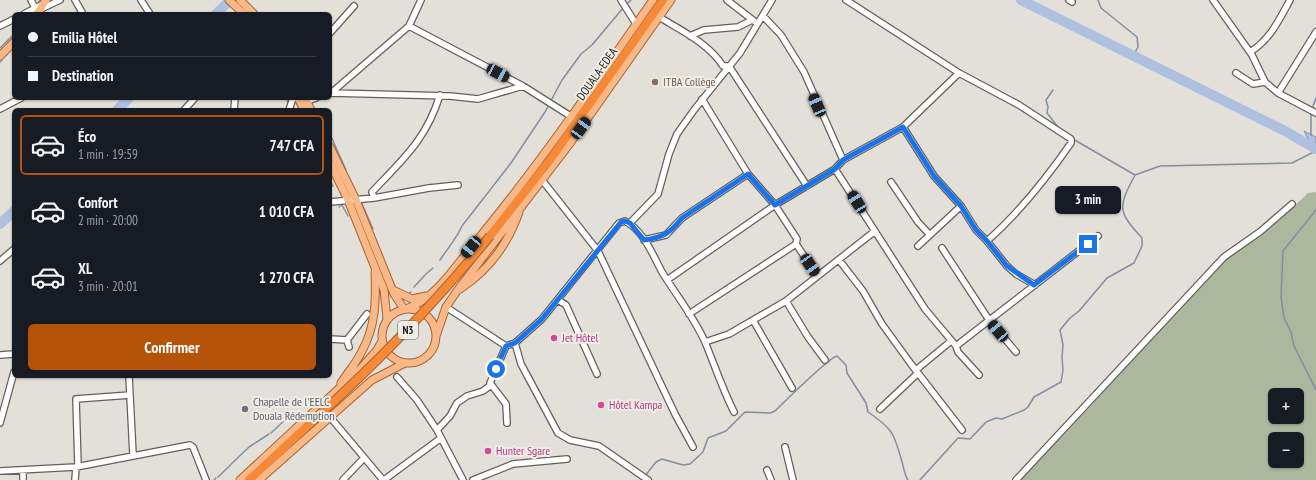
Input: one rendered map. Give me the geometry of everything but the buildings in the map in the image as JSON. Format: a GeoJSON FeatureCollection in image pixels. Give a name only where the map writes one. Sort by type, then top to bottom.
{"type":"FeatureCollection","features":[{"type":"Feature","properties":{"kind":"highway","name":"DOUALA-EDEA"},"geometry":{"type":"LineString","coordinates":[[249,480],[386,353],[437,299],[490,236],[550,160],[663,0]]}},
{"type":"Feature","properties":{"kind":"main road"},"geometry":{"type":"LineString","coordinates":[[229,0],[244,10]]}},
{"type":"Feature","properties":{"kind":"main road"},"geometry":{"type":"LineString","coordinates":[[240,0],[244,10]]}},
{"type":"Feature","properties":{"kind":"main road"},"geometry":{"type":"LineString","coordinates":[[405,363],[390,356],[382,341],[382,329],[387,319],[394,313],[420,304],[432,293],[491,224],[572,117],[653,0]]}},
{"type":"Feature","properties":{"kind":"main road"},"geometry":{"type":"LineString","coordinates":[[259,480],[372,380],[405,363],[416,362],[426,356],[433,347],[446,307],[456,291],[542,180],[620,74],[671,0]]}},
{"type":"Feature","properties":{"kind":"main road"},"geometry":{"type":"LineString","coordinates":[[0,56],[12,44]]}},
{"type":"Feature","properties":{"kind":"main road"},"geometry":{"type":"LineString","coordinates":[[332,152],[392,290],[405,309]]}},
{"type":"Feature","properties":{"kind":"main road"},"geometry":{"type":"LineString","coordinates":[[332,166],[352,200],[384,290],[387,319]]}},
{"type":"Feature","properties":{"kind":"main road"},"geometry":{"type":"LineString","coordinates":[[456,291],[473,281],[495,258],[512,232],[522,206]]}},
{"type":"Feature","properties":{"kind":"main road"},"geometry":{"type":"LineString","coordinates":[[334,394],[363,351],[371,330],[376,305],[375,266]]}},
{"type":"Feature","properties":{"kind":"main road"},"geometry":{"type":"LineString","coordinates":[[392,290],[412,299],[423,298],[432,293]]}},
{"type":"Feature","properties":{"kind":"main road"},"geometry":{"type":"LineString","coordinates":[[405,309],[418,310],[427,316],[434,325],[436,336]]}},
{"type":"Feature","properties":{"kind":"main road"},"geometry":{"type":"LineString","coordinates":[[240,480],[369,360],[382,341]]}},
{"type":"Feature","properties":{"kind":"street"},"geometry":{"type":"LineString","coordinates":[[31,0],[40,9]]}},
{"type":"Feature","properties":{"kind":"street"},"geometry":{"type":"LineString","coordinates":[[30,12],[60,0]]}},
{"type":"Feature","properties":{"kind":"street"},"geometry":{"type":"LineString","coordinates":[[75,0],[82,12]]}},
{"type":"Feature","properties":{"kind":"street"},"geometry":{"type":"LineString","coordinates":[[141,0],[149,12]]}},
{"type":"Feature","properties":{"kind":"street"},"geometry":{"type":"LineString","coordinates":[[332,92],[409,26],[421,0]]}},
{"type":"Feature","properties":{"kind":"street"},"geometry":{"type":"LineString","coordinates":[[621,0],[636,24]]}},
{"type":"Feature","properties":{"kind":"street"},"geometry":{"type":"LineString","coordinates":[[727,0],[758,24]]}},
{"type":"Feature","properties":{"kind":"street"},"geometry":{"type":"LineString","coordinates":[[630,223],[658,194],[669,154],[677,134],[702,99],[729,66],[758,24],[772,0]]}},
{"type":"Feature","properties":{"kind":"street"},"geometry":{"type":"LineString","coordinates":[[846,0],[959,73],[1019,105],[1071,141],[1044,181],[1012,219],[987,241]]}},
{"type":"Feature","properties":{"kind":"street"},"geometry":{"type":"LineString","coordinates":[[1213,0],[1250,52],[1265,82],[1278,93],[1316,113]]}},
{"type":"Feature","properties":{"kind":"street"},"geometry":{"type":"LineString","coordinates":[[1250,52],[1258,48],[1272,32],[1290,0]]}},
{"type":"Feature","properties":{"kind":"street"},"geometry":{"type":"LineString","coordinates":[[332,31],[354,6]]}},
{"type":"Feature","properties":{"kind":"street"},"geometry":{"type":"LineString","coordinates":[[763,16],[781,35],[804,72],[843,160]]}},
{"type":"Feature","properties":{"kind":"street"},"geometry":{"type":"LineString","coordinates":[[659,17],[690,36],[713,53],[723,66],[729,66]]}},
{"type":"Feature","properties":{"kind":"street"},"geometry":{"type":"LineString","coordinates":[[0,26],[12,20]]}},
{"type":"Feature","properties":{"kind":"street"},"geometry":{"type":"LineString","coordinates":[[690,36],[704,30],[738,27],[752,20]]}},
{"type":"Feature","properties":{"kind":"street"},"geometry":{"type":"LineString","coordinates":[[409,26],[523,86],[572,117]]}},
{"type":"Feature","properties":{"kind":"street"},"geometry":{"type":"LineString","coordinates":[[1278,93],[1316,32]]}},
{"type":"Feature","properties":{"kind":"street"},"geometry":{"type":"LineString","coordinates":[[729,66],[807,186]]}},
{"type":"Feature","properties":{"kind":"street"},"geometry":{"type":"LineString","coordinates":[[667,280],[775,205],[835,169],[843,160],[903,127],[959,73]]}},
{"type":"Feature","properties":{"kind":"street"},"geometry":{"type":"LineString","coordinates":[[1236,73],[1254,84],[1265,82]]}},
{"type":"Feature","properties":{"kind":"street"},"geometry":{"type":"LineString","coordinates":[[332,93],[484,98],[523,86]]}},
{"type":"Feature","properties":{"kind":"street"},"geometry":{"type":"LineString","coordinates":[[374,198],[372,192],[421,139],[429,126],[440,96]]}},
{"type":"Feature","properties":{"kind":"street"},"geometry":{"type":"LineString","coordinates":[[702,99],[748,174],[775,205],[795,236],[796,244],[817,275]]}},
{"type":"Feature","properties":{"kind":"street"},"geometry":{"type":"LineString","coordinates":[[0,109],[17,100]]}},
{"type":"Feature","properties":{"kind":"street"},"geometry":{"type":"LineString","coordinates":[[186,108],[193,100]]}},
{"type":"Feature","properties":{"kind":"street"},"geometry":{"type":"LineString","coordinates":[[903,127],[934,176],[961,206],[971,224],[1007,266],[1034,285]]}},
{"type":"Feature","properties":{"kind":"street"},"geometry":{"type":"LineString","coordinates":[[835,169],[925,309],[956,346],[958,352],[978,374]]}},
{"type":"Feature","properties":{"kind":"street"},"geometry":{"type":"LineString","coordinates":[[644,240],[666,235],[682,218],[748,174]]}},
{"type":"Feature","properties":{"kind":"street"},"geometry":{"type":"LineString","coordinates":[[542,180],[598,251],[675,414],[693,447]]}},
{"type":"Feature","properties":{"kind":"street"},"geometry":{"type":"LineString","coordinates":[[891,182],[918,222],[930,235]]}},
{"type":"Feature","properties":{"kind":"street"},"geometry":{"type":"LineString","coordinates":[[332,202],[374,198],[429,188],[458,185]]}},
{"type":"Feature","properties":{"kind":"street"},"geometry":{"type":"LineString","coordinates":[[1016,480],[1224,257],[1261,232],[1292,204]]}},
{"type":"Feature","properties":{"kind":"street"},"geometry":{"type":"LineString","coordinates":[[918,246],[961,206]]}},
{"type":"Feature","properties":{"kind":"street"},"geometry":{"type":"LineString","coordinates":[[507,423],[506,404],[491,385],[490,380],[506,346],[515,343],[531,330],[558,300],[619,223],[625,221],[630,223],[644,240],[705,342],[718,379],[734,412]]}},
{"type":"Feature","properties":{"kind":"street"},"geometry":{"type":"LineString","coordinates":[[705,342],[727,336],[786,301],[817,275],[839,260],[875,231]]}},
{"type":"Feature","properties":{"kind":"street"},"geometry":{"type":"LineString","coordinates":[[956,346],[1098,236]]}},
{"type":"Feature","properties":{"kind":"street"},"geometry":{"type":"LineString","coordinates":[[689,314],[796,244]]}},
{"type":"Feature","properties":{"kind":"street"},"geometry":{"type":"LineString","coordinates":[[942,248],[990,320],[1016,352]]}},
{"type":"Feature","properties":{"kind":"street"},"geometry":{"type":"LineString","coordinates":[[0,261],[12,251]]}},
{"type":"Feature","properties":{"kind":"street"},"geometry":{"type":"LineString","coordinates":[[839,260],[863,291],[882,324],[962,430]]}},
{"type":"Feature","properties":{"kind":"street"},"geometry":{"type":"LineString","coordinates":[[558,300],[566,305],[597,374]]}},
{"type":"Feature","properties":{"kind":"street"},"geometry":{"type":"LineString","coordinates":[[786,301],[808,337],[825,360]]}},
{"type":"Feature","properties":{"kind":"street"},"geometry":{"type":"LineString","coordinates":[[446,307],[506,346]]}},
{"type":"Feature","properties":{"kind":"street"},"geometry":{"type":"LineString","coordinates":[[347,340],[367,314]]}},
{"type":"Feature","properties":{"kind":"street"},"geometry":{"type":"LineString","coordinates":[[753,320],[792,388]]}},
{"type":"Feature","properties":{"kind":"street"},"geometry":{"type":"LineString","coordinates":[[332,339],[347,340]]}},
{"type":"Feature","properties":{"kind":"street"},"geometry":{"type":"LineString","coordinates":[[347,340],[349,347]]}},
{"type":"Feature","properties":{"kind":"street"},"geometry":{"type":"LineString","coordinates":[[880,409],[917,371],[951,341]]}},
{"type":"Feature","properties":{"kind":"street"},"geometry":{"type":"LineString","coordinates":[[515,343],[521,364],[558,433],[570,440],[599,446],[648,480]]}},
{"type":"Feature","properties":{"kind":"street"},"geometry":{"type":"LineString","coordinates":[[0,355],[12,354]]}},
{"type":"Feature","properties":{"kind":"street"},"geometry":{"type":"LineString","coordinates":[[397,377],[417,400],[437,430],[464,480]]}},
{"type":"Feature","properties":{"kind":"street"},"geometry":{"type":"LineString","coordinates":[[0,423],[12,378]]}},
{"type":"Feature","properties":{"kind":"street"},"geometry":{"type":"LineString","coordinates":[[129,378],[133,455]]}},
{"type":"Feature","properties":{"kind":"street"},"geometry":{"type":"LineString","coordinates":[[437,430],[450,416],[457,403],[467,396],[483,391],[491,385]]}},
{"type":"Feature","properties":{"kind":"street"},"geometry":{"type":"LineString","coordinates":[[75,480],[77,466],[76,399],[130,395]]}},
{"type":"Feature","properties":{"kind":"street"},"geometry":{"type":"LineString","coordinates":[[330,417],[384,480],[441,438]]}},
{"type":"Feature","properties":{"kind":"street"},"geometry":{"type":"LineString","coordinates":[[0,471],[23,471],[77,466],[191,446],[206,480]]}},
{"type":"Feature","properties":{"kind":"street"},"geometry":{"type":"LineString","coordinates":[[785,448],[793,480]]}},
{"type":"Feature","properties":{"kind":"street"},"geometry":{"type":"LineString","coordinates":[[343,480],[364,458]]}},
{"type":"Feature","properties":{"kind":"street"},"geometry":{"type":"LineString","coordinates":[[473,480],[513,464],[567,459]]}},
{"type":"Feature","properties":{"kind":"street"},"geometry":{"type":"LineString","coordinates":[[767,470],[771,480]]}},
{"type":"Feature","properties":{"kind":"street"},"geometry":{"type":"LineString","coordinates":[[23,471],[23,480]]}},
{"type":"Feature","properties":{"kind":"green space"},"geometry":{"type":"Polygon","coordinates":[[[1316,192],[1316,480],[1020,480],[1088,409],[1226,257],[1273,226],[1308,193],[1316,192]]]}},
{"type":"Feature","properties":{"kind":"water"},"geometry":{"type":"Polygon","coordinates":[[[1304,131],[1316,137],[1316,154],[1304,131]]]}},
{"type":"Feature","properties":{"kind":"waterway"},"geometry":{"type":"LineString","coordinates":[[38,4],[40,0]]}},
{"type":"Feature","properties":{"kind":"waterway"},"geometry":{"type":"LineString","coordinates":[[218,12],[230,0]]}},
{"type":"Feature","properties":{"kind":"waterway"},"geometry":{"type":"LineString","coordinates":[[626,5],[631,0]]}},
{"type":"Feature","properties":{"kind":"waterway"},"geometry":{"type":"LineString","coordinates":[[1021,0],[1285,131],[1316,149]]}},
{"type":"Feature","properties":{"kind":"waterway"},"geometry":{"type":"LineString","coordinates":[[1098,0],[1101,8],[1137,37],[1138,47],[1133,56]]}},
{"type":"Feature","properties":{"kind":"waterway"},"geometry":{"type":"LineString","coordinates":[[440,260],[462,226],[511,163],[545,112],[562,80],[581,54],[592,45],[623,8]]}},
{"type":"Feature","properties":{"kind":"waterway"},"geometry":{"type":"LineString","coordinates":[[0,48],[12,36]]}},
{"type":"Feature","properties":{"kind":"waterway"},"geometry":{"type":"LineString","coordinates":[[1053,90],[1046,100],[1048,107],[1047,113],[1058,127]]}},
{"type":"Feature","properties":{"kind":"waterway"},"geometry":{"type":"LineString","coordinates":[[1312,109],[1316,98]]}},
{"type":"Feature","properties":{"kind":"waterway"},"geometry":{"type":"LineString","coordinates":[[119,108],[127,100]]}},
{"type":"Feature","properties":{"kind":"waterway"},"geometry":{"type":"LineString","coordinates":[[287,100],[289,104]]}},
{"type":"Feature","properties":{"kind":"waterway"},"geometry":{"type":"LineString","coordinates":[[1311,113],[1311,135]]}},
{"type":"Feature","properties":{"kind":"waterway"},"geometry":{"type":"LineString","coordinates":[[332,138],[346,170]]}},
{"type":"Feature","properties":{"kind":"waterway"},"geometry":{"type":"LineString","coordinates":[[1073,139],[1135,175]]}},
{"type":"Feature","properties":{"kind":"waterway"},"geometry":{"type":"LineString","coordinates":[[920,480],[958,438],[970,439],[986,422],[996,418],[1002,419],[1024,410],[1028,407],[1034,397],[1061,382],[1063,370],[1063,345],[1060,330],[1070,318],[1079,311],[1107,278],[1134,263],[1142,246],[1142,238],[1124,215],[1123,208],[1125,195],[1135,175],[1160,166],[1292,163],[1316,151]]}},
{"type":"Feature","properties":{"kind":"waterway"},"geometry":{"type":"LineString","coordinates":[[362,204],[373,229]]}},
{"type":"Feature","properties":{"kind":"waterway"},"geometry":{"type":"LineString","coordinates":[[339,207],[342,205],[348,216]]}},
{"type":"Feature","properties":{"kind":"waterway"},"geometry":{"type":"LineString","coordinates":[[1316,210],[1283,251],[1281,297],[1284,318],[1291,332],[1294,346],[1316,390]]}},
{"type":"Feature","properties":{"kind":"waterway"},"geometry":{"type":"LineString","coordinates":[[0,224],[12,213]]}},
{"type":"Feature","properties":{"kind":"waterway"},"geometry":{"type":"LineString","coordinates":[[426,274],[433,268]]}},
{"type":"Feature","properties":{"kind":"waterway"},"geometry":{"type":"LineString","coordinates":[[414,287],[425,275]]}},
{"type":"Feature","properties":{"kind":"waterway"},"geometry":{"type":"LineString","coordinates":[[407,295],[411,292]]}},
{"type":"Feature","properties":{"kind":"waterway"},"geometry":{"type":"LineString","coordinates":[[645,476],[656,462],[662,459],[683,465],[690,464],[703,452],[708,438],[726,431],[745,412],[770,413],[775,411],[817,371],[837,356],[846,365],[847,373],[866,403],[868,412],[883,423],[891,432],[897,444],[908,480]]}},
{"type":"Feature","properties":{"kind":"waterway"},"geometry":{"type":"LineString","coordinates":[[271,433],[288,417]]}},
{"type":"Feature","properties":{"kind":"waterway"},"geometry":{"type":"LineString","coordinates":[[218,477],[249,447],[269,434]]}},
{"type":"Feature","properties":{"kind":"place","name":"ITBA Collège"},"geometry":{"type":"Point","coordinates":[655,82]}},
{"type":"Feature","properties":{"kind":"place","name":"Jet Hôtel"},"geometry":{"type":"Point","coordinates":[554,338]}},
{"type":"Feature","properties":{"kind":"place","name":"Hôtel Kampa"},"geometry":{"type":"Point","coordinates":[601,405]}},
{"type":"Feature","properties":{"kind":"place","name":"Chapelle de l'EELC Douala Rédemption"},"geometry":{"type":"Point","coordinates":[245,409]}},
{"type":"Feature","properties":{"kind":"place","name":"Hunter Sgare"},"geometry":{"type":"Point","coordinates":[488,451]}},
{"type":"Feature","properties":{"kind":"route"},"geometry":{"type":"LineString","coordinates":[[496,369],[506,346],[515,343],[542,319],[619,223],[625,221],[630,223],[644,240],[659,238],[675,228],[682,218],[748,174],[775,205],[835,169],[843,160],[903,127],[934,176],[961,206],[971,224],[1007,266],[1023,279],[1034,285],[1088,244]]}}]}
